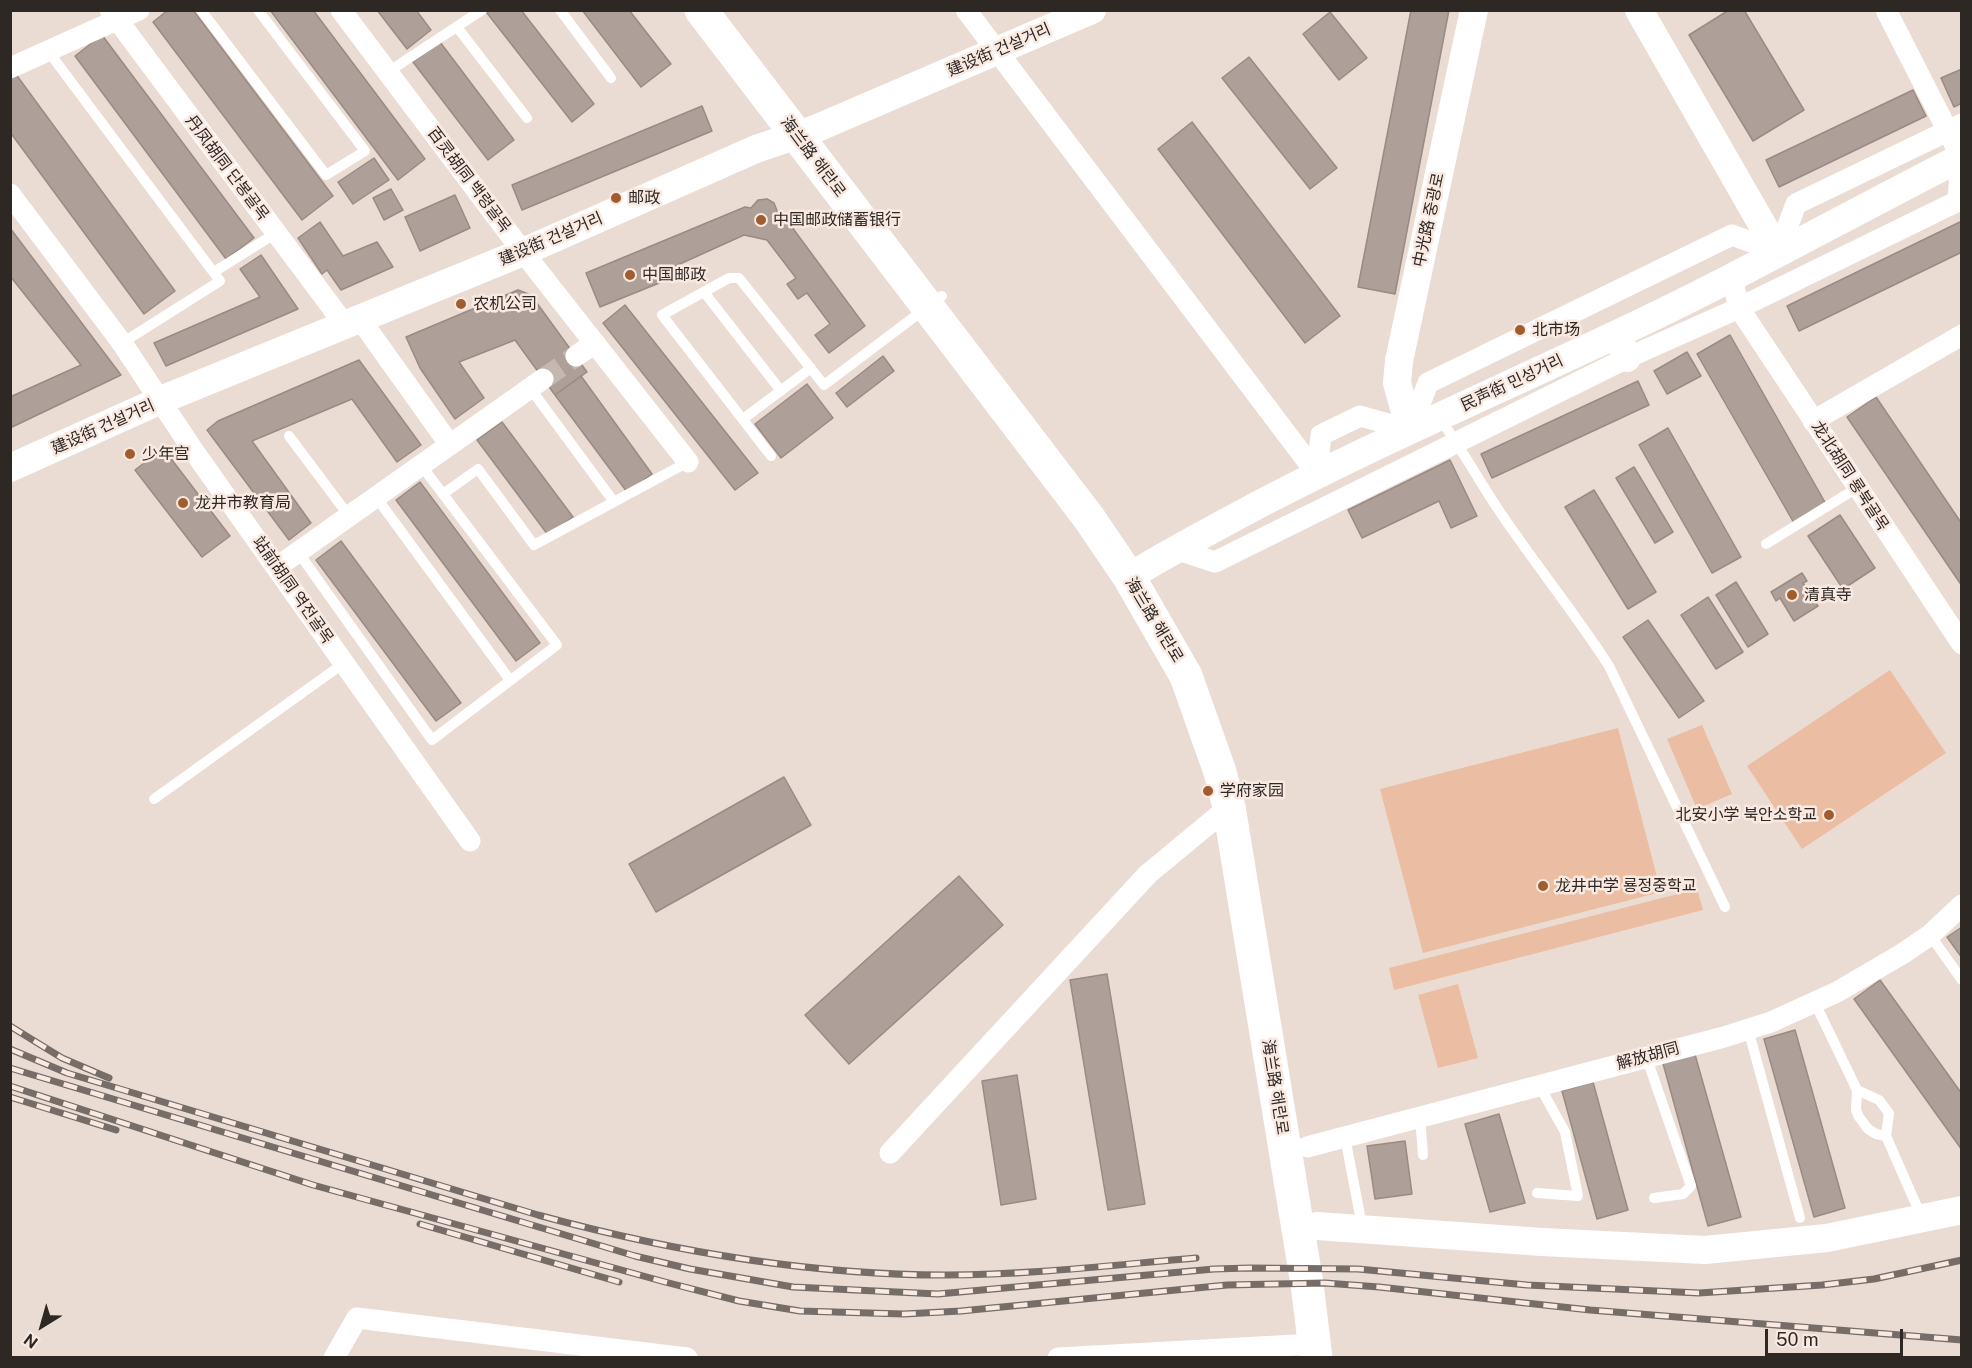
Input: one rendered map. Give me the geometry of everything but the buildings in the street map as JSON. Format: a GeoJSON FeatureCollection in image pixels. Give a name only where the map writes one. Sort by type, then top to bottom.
{"type":"FeatureCollection","features":[{"type":"Feature","properties":{"kind":"highway","name":"海兰路 해란로"},"geometry":{"type":"LineString","coordinates":[[701,10],[806,132],[935,302],[1089,518],[1174,611],[1209,684],[1235,750],[1256,850],[1307,1147],[1317,1226],[1326,1269],[1323,1353]]}},
{"type":"Feature","properties":{"kind":"highway","name":"海兰路 해란로"},"geometry":{"type":"LineString","coordinates":[[726,10],[806,132]]}},
{"type":"Feature","properties":{"kind":"highway","name":"海兰路 해란로"},"geometry":{"type":"LineString","coordinates":[[1137,572],[1186,676],[1220,772],[1229,807],[1303,1257],[1323,1353]]}},
{"type":"Feature","properties":{"kind":"street"},"geometry":{"type":"LineString","coordinates":[[10,68],[48,51],[113,15],[139,10]]}},
{"type":"Feature","properties":{"kind":"street","name":"百灵胡同 백령골목"},"geometry":{"type":"LineString","coordinates":[[341,10],[523,252],[688,462]]}},
{"type":"Feature","properties":{"kind":"street"},"geometry":{"type":"LineString","coordinates":[[966,10],[1317,474]]}},
{"type":"Feature","properties":{"kind":"street","name":"建设街 건설거리"},"geometry":{"type":"LineString","coordinates":[[10,468],[161,400],[523,252],[756,149],[806,132],[1092,10]]}},
{"type":"Feature","properties":{"kind":"street","name":"中光路 중광로"},"geometry":{"type":"LineString","coordinates":[[1410,430],[1396,383],[1399,361],[1474,10]]}},
{"type":"Feature","properties":{"kind":"street"},"geometry":{"type":"LineString","coordinates":[[1639,10],[1778,252]]}},
{"type":"Feature","properties":{"kind":"street"},"geometry":{"type":"LineString","coordinates":[[1175,549],[1215,562],[1457,442],[1622,346],[1739,308],[1958,201],[1961,157],[1955,127],[1886,10]]}},
{"type":"Feature","properties":{"kind":"street","name":"丹凤胡同 단봉골목"},"geometry":{"type":"LineString","coordinates":[[113,15],[276,233],[353,322],[450,445]]}},
{"type":"Feature","properties":{"kind":"street"},"geometry":{"type":"LineString","coordinates":[[1778,252],[1796,204],[1955,127]]}},
{"type":"Feature","properties":{"kind":"street","name":"民声街 민성거리"},"geometry":{"type":"LineString","coordinates":[[1137,572],[1175,549],[1317,474],[1410,430],[1622,346],[1778,252],[1961,157]]}},
{"type":"Feature","properties":{"kind":"street","name":"站前胡同 역전골목"},"geometry":{"type":"LineString","coordinates":[[10,194],[122,343],[193,450],[470,841]]}},
{"type":"Feature","properties":{"kind":"street"},"geometry":{"type":"LineString","coordinates":[[1410,430],[1428,383],[1732,235],[1778,252]]}},
{"type":"Feature","properties":{"kind":"street"},"geometry":{"type":"LineString","coordinates":[[1732,278],[1739,308]]}},
{"type":"Feature","properties":{"kind":"street","name":"龙北胡同 룡북골목"},"geometry":{"type":"LineString","coordinates":[[1739,308],[1962,644]]}},
{"type":"Feature","properties":{"kind":"street"},"geometry":{"type":"LineString","coordinates":[[1813,421],[1962,335]]}},
{"type":"Feature","properties":{"kind":"street"},"geometry":{"type":"LineString","coordinates":[[576,356],[595,343]]}},
{"type":"Feature","properties":{"kind":"street"},"geometry":{"type":"LineString","coordinates":[[276,567],[537,384]]}},
{"type":"Feature","properties":{"kind":"street"},"geometry":{"type":"LineString","coordinates":[[890,1153],[1149,874],[1229,807]]}},
{"type":"Feature","properties":{"kind":"street","name":"解放胡同"},"geometry":{"type":"LineString","coordinates":[[1307,1147],[1771,1022],[1837,992],[1902,954],[1930,935],[1962,905]]}},
{"type":"Feature","properties":{"kind":"street"},"geometry":{"type":"LineString","coordinates":[[1317,1226],[1542,1242],[1705,1250],[1827,1238],[1962,1210]]}},
{"type":"Feature","properties":{"kind":"street"},"geometry":{"type":"LineString","coordinates":[[334,1358],[357,1318],[687,1358]]}},
{"type":"Feature","properties":{"kind":"street"},"geometry":{"type":"LineString","coordinates":[[1058,1358],[1323,1353]]}},
{"type":"Feature","properties":{"kind":"lane"},"geometry":{"type":"LineString","coordinates":[[201,10],[326,175],[365,152],[258,10]]}},
{"type":"Feature","properties":{"kind":"lane"},"geometry":{"type":"LineString","coordinates":[[388,72],[482,10]]}},
{"type":"Feature","properties":{"kind":"lane"},"geometry":{"type":"LineString","coordinates":[[560,10],[611,78]]}},
{"type":"Feature","properties":{"kind":"lane"},"geometry":{"type":"LineString","coordinates":[[457,27],[527,118]]}},
{"type":"Feature","properties":{"kind":"lane"},"geometry":{"type":"LineString","coordinates":[[48,51],[220,281],[122,343]]}},
{"type":"Feature","properties":{"kind":"lane"},"geometry":{"type":"LineString","coordinates":[[214,272],[276,233]]}},
{"type":"Feature","properties":{"kind":"lane"},"geometry":{"type":"LineString","coordinates":[[771,456],[662,315],[729,278],[739,278],[824,385],[935,302]]}},
{"type":"Feature","properties":{"kind":"lane"},"geometry":{"type":"LineString","coordinates":[[704,292],[781,390]]}},
{"type":"Feature","properties":{"kind":"lane"},"geometry":{"type":"LineString","coordinates":[[743,419],[811,368]]}},
{"type":"Feature","properties":{"kind":"lane"},"geometry":{"type":"LineString","coordinates":[[537,384],[614,502]]}},
{"type":"Feature","properties":{"kind":"lane"},"geometry":{"type":"LineString","coordinates":[[1438,417],[1457,442],[1500,511],[1609,666],[1725,907]]}},
{"type":"Feature","properties":{"kind":"lane"},"geometry":{"type":"LineString","coordinates":[[289,436],[349,516]]}},
{"type":"Feature","properties":{"kind":"lane"},"geometry":{"type":"LineString","coordinates":[[443,494],[478,469],[534,545],[688,462]]}},
{"type":"Feature","properties":{"kind":"lane"},"geometry":{"type":"LineString","coordinates":[[298,552],[432,740],[557,645],[421,465]]}},
{"type":"Feature","properties":{"kind":"lane"},"geometry":{"type":"LineString","coordinates":[[1766,544],[1857,488]]}},
{"type":"Feature","properties":{"kind":"lane"},"geometry":{"type":"LineString","coordinates":[[376,497],[510,680]]}},
{"type":"Feature","properties":{"kind":"lane"},"geometry":{"type":"LineString","coordinates":[[154,799],[344,663]]}},
{"type":"Feature","properties":{"kind":"lane"},"geometry":{"type":"LineString","coordinates":[[1930,935],[1962,980]]}},
{"type":"Feature","properties":{"kind":"lane"},"geometry":{"type":"LineString","coordinates":[[1815,1003],[1857,1090],[1856,1110],[1863,1124],[1876,1134],[1886,1136]]}},
{"type":"Feature","properties":{"kind":"lane"},"geometry":{"type":"LineString","coordinates":[[1748,1029],[1800,1218]]}},
{"type":"Feature","properties":{"kind":"lane"},"geometry":{"type":"LineString","coordinates":[[1646,1056],[1691,1186],[1683,1194],[1674,1197],[1654,1198]]}},
{"type":"Feature","properties":{"kind":"lane"},"geometry":{"type":"LineString","coordinates":[[1537,1193],[1578,1196],[1565,1132],[1539,1085]]}},
{"type":"Feature","properties":{"kind":"lane"},"geometry":{"type":"LineString","coordinates":[[1857,1090],[1885,1105],[1890,1121],[1886,1136],[1922,1218]]}},
{"type":"Feature","properties":{"kind":"lane"},"geometry":{"type":"LineString","coordinates":[[1420,1117],[1423,1155]]}},
{"type":"Feature","properties":{"kind":"lane"},"geometry":{"type":"LineString","coordinates":[[1345,1137],[1363,1230]]}},
{"type":"Feature","properties":{"kind":"shaded area"},"geometry":{"type":"Polygon","coordinates":[[[1890,670],[1946,753],[1802,849],[1747,766],[1890,670]]]}},
{"type":"Feature","properties":{"kind":"shaded area"},"geometry":{"type":"Polygon","coordinates":[[[1702,725],[1732,794],[1697,809],[1667,739],[1702,725]]]}},
{"type":"Feature","properties":{"kind":"shaded area"},"geometry":{"type":"Polygon","coordinates":[[[1618,728],[1661,892],[1423,953],[1380,789],[1618,728]]]}},
{"type":"Feature","properties":{"kind":"shaded area"},"geometry":{"type":"Polygon","coordinates":[[[1697,889],[1703,910],[1394,990],[1389,968],[1697,889]]]}},
{"type":"Feature","properties":{"kind":"shaded area"},"geometry":{"type":"Polygon","coordinates":[[[1458,984],[1478,1058],[1438,1068],[1418,995],[1458,984]]]}},
{"type":"Feature","properties":{"kind":"tunnel"},"geometry":{"type":"LineString","coordinates":[[543,379],[576,356]]}},
{"type":"Feature","properties":{"kind":"railway"},"geometry":{"type":"LineString","coordinates":[[10,1026],[62,1058],[109,1078]]}},
{"type":"Feature","properties":{"kind":"railway"},"geometry":{"type":"LineString","coordinates":[[10,1049],[67,1073],[538,1215],[689,1250],[792,1266],[843,1271],[946,1275],[1040,1271],[1196,1258]]}},
{"type":"Feature","properties":{"kind":"railway"},"geometry":{"type":"LineString","coordinates":[[10,1068],[635,1256],[690,1269],[793,1287],[938,1294],[1214,1269],[1250,1268],[1358,1269],[1527,1285],[1699,1293],[1822,1285],[1874,1279],[1962,1260]]}},
{"type":"Feature","properties":{"kind":"railway"},"geometry":{"type":"LineString","coordinates":[[10,1086],[313,1185],[665,1282],[739,1301],[800,1311],[904,1314],[961,1311],[1227,1285],[1325,1283],[1590,1310],[1962,1340]]}},
{"type":"Feature","properties":{"kind":"railway"},"geometry":{"type":"LineString","coordinates":[[10,1097],[116,1130]]}},
{"type":"Feature","properties":{"kind":"railway"},"geometry":{"type":"LineString","coordinates":[[420,1224],[619,1282]]}},
{"type":"Feature","properties":{"kind":"place","name":"邮政"},"geometry":{"type":"Point","coordinates":[616,198]}},
{"type":"Feature","properties":{"kind":"place","name":"中国邮政储蓄银行"},"geometry":{"type":"Point","coordinates":[761,220]}},
{"type":"Feature","properties":{"kind":"place","name":"中国邮政"},"geometry":{"type":"Point","coordinates":[630,275]}},
{"type":"Feature","properties":{"kind":"place","name":"农机公司"},"geometry":{"type":"Point","coordinates":[461,304]}},
{"type":"Feature","properties":{"kind":"place","name":"北市场"},"geometry":{"type":"Point","coordinates":[1520,330]}},
{"type":"Feature","properties":{"kind":"place","name":"少年宫"},"geometry":{"type":"Point","coordinates":[130,454]}},
{"type":"Feature","properties":{"kind":"place","name":"龙井市教育局"},"geometry":{"type":"Point","coordinates":[183,503]}},
{"type":"Feature","properties":{"kind":"place","name":"清真寺"},"geometry":{"type":"Point","coordinates":[1792,595]}},
{"type":"Feature","properties":{"kind":"place","name":"学府家园"},"geometry":{"type":"Point","coordinates":[1208,791]}},
{"type":"Feature","properties":{"kind":"place","name":"北安小学 북안소학교"},"geometry":{"type":"Point","coordinates":[1829,815]}},
{"type":"Feature","properties":{"kind":"place","name":"龙井中学 룡정중학교"},"geometry":{"type":"Point","coordinates":[1543,886]}}]}
